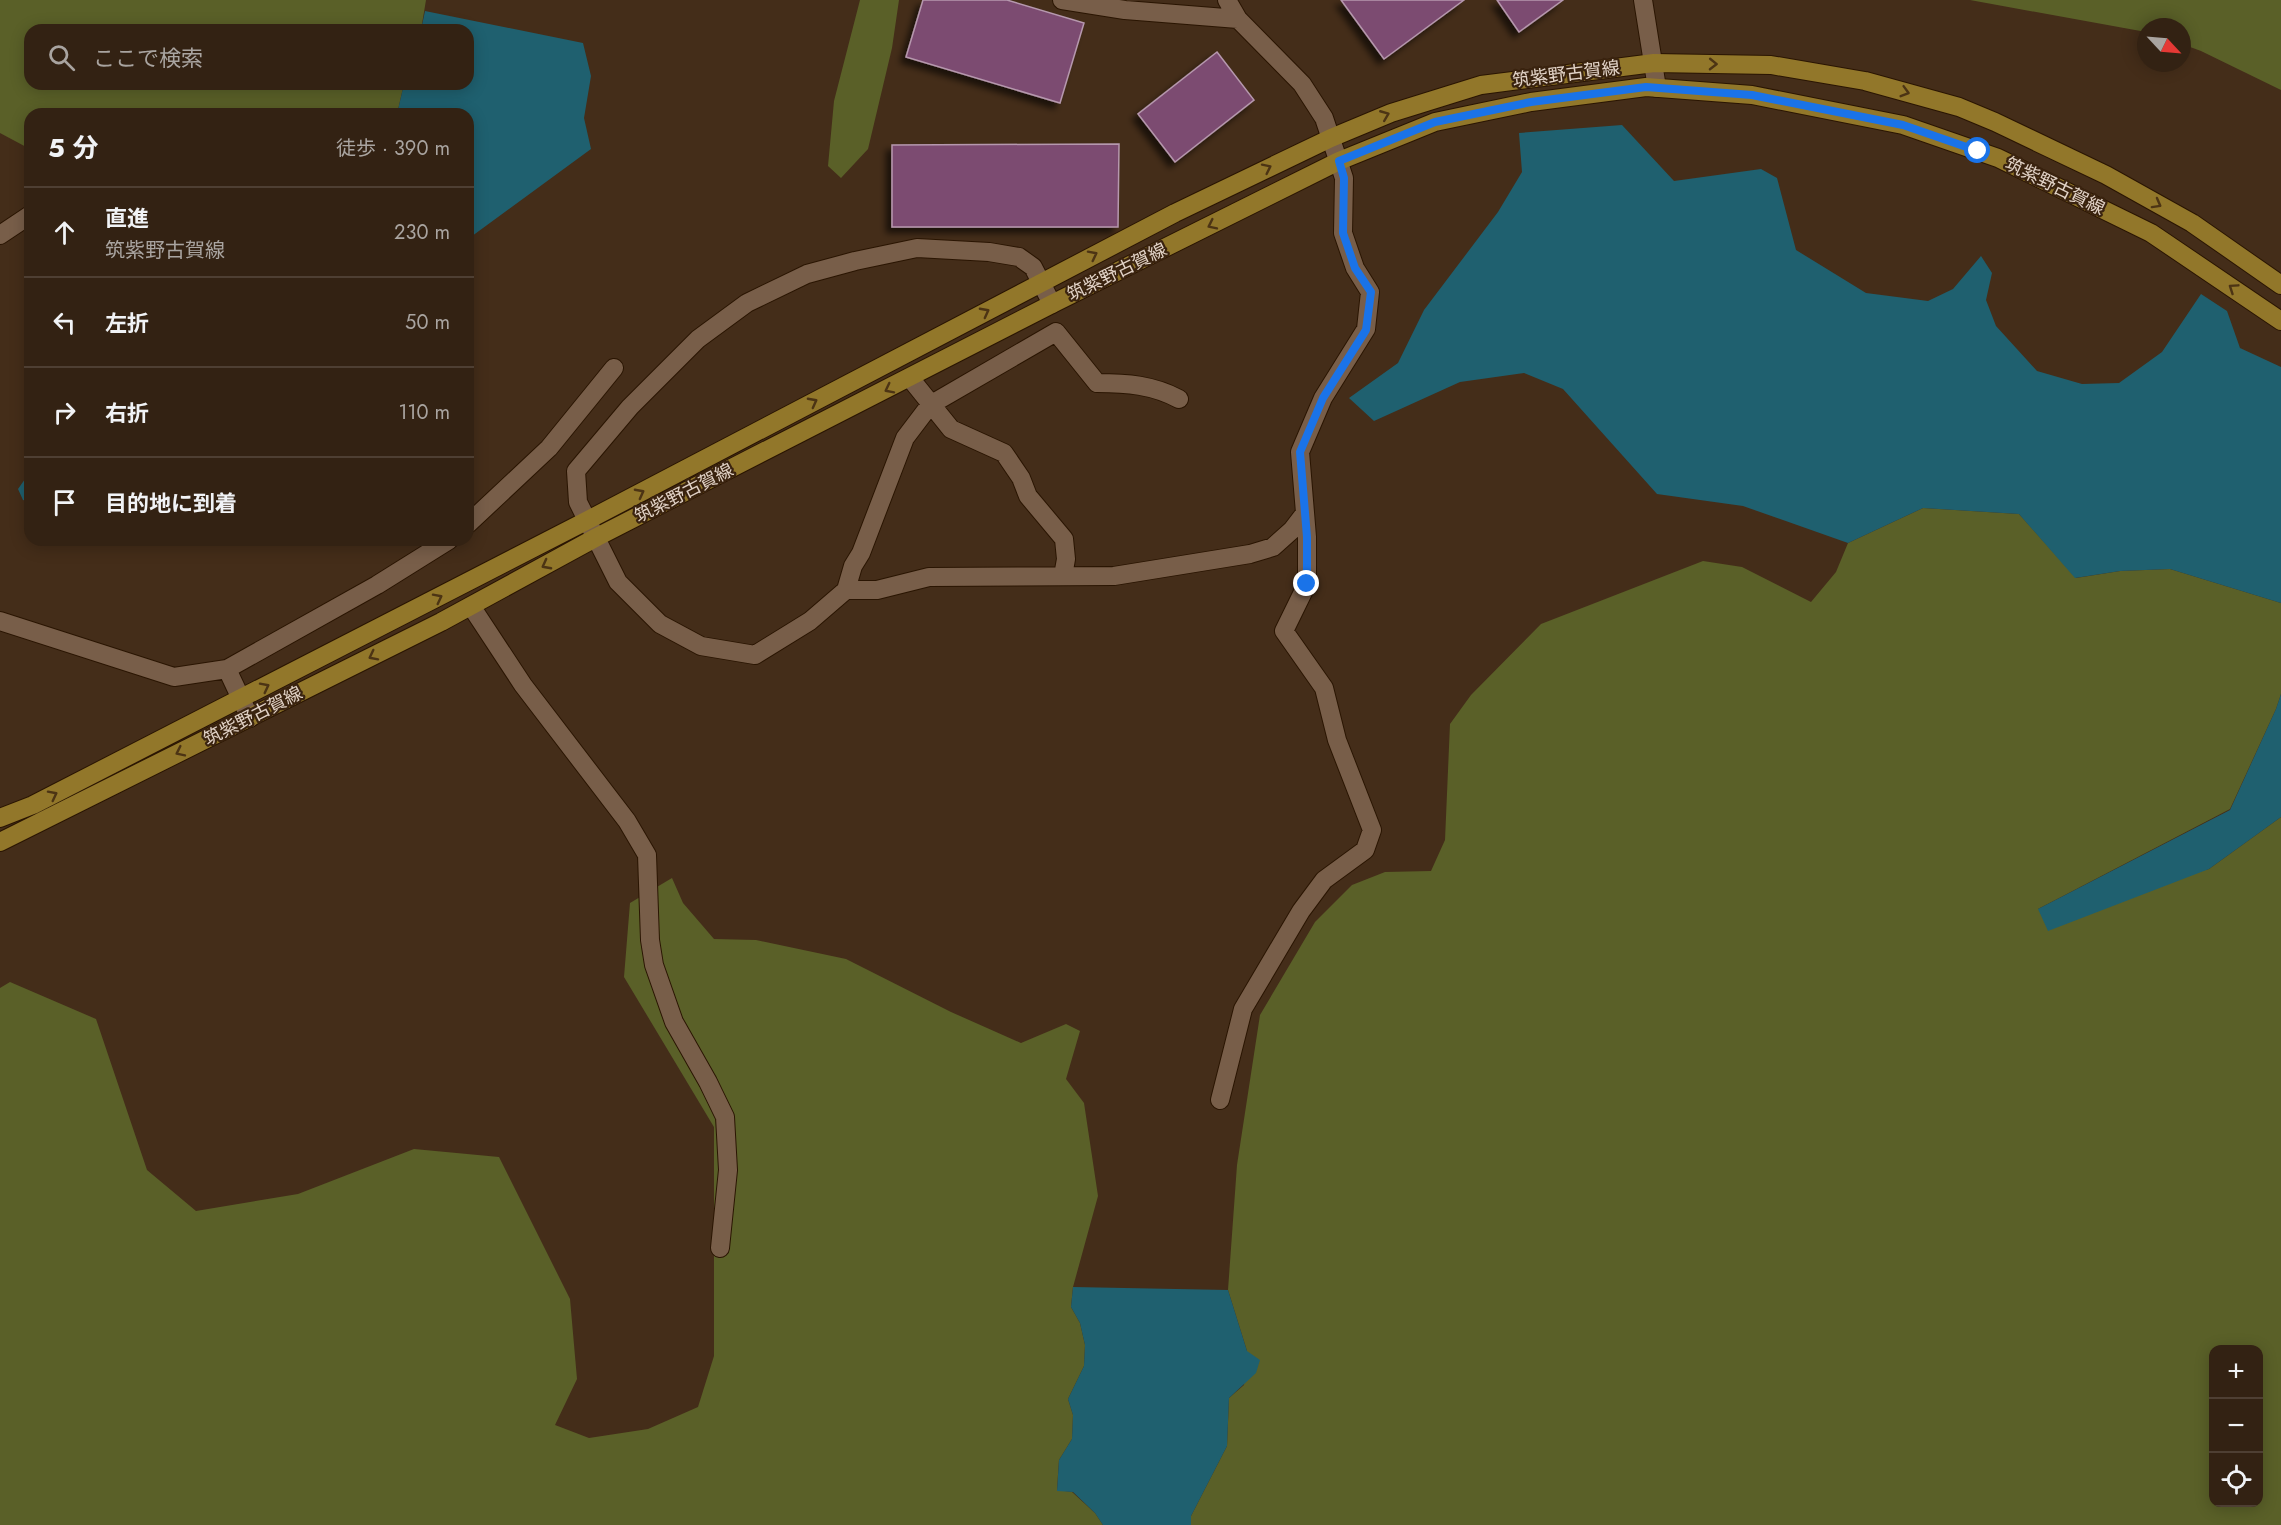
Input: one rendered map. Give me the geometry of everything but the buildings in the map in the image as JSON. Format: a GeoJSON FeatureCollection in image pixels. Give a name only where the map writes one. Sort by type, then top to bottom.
{"type":"FeatureCollection","features":[{"type":"Feature","properties":{"kind":"main road","name":"筑紫野古賀線"},"geometry":{"type":"LineString","coordinates":[[0,818],[33,805],[241,699],[1175,213],[1331,138],[1391,112],[1481,85],[1654,63],[1771,65],[1864,81],[1959,107],[2106,175],[2192,223],[2281,285]]}},
{"type":"Feature","properties":{"kind":"main road","name":"筑紫野古賀線"},"geometry":{"type":"LineString","coordinates":[[0,842],[471,606],[597,537],[1052,304],[1339,161],[1435,122],[1531,102],[1646,87],[1752,95],[1903,125],[1998,158],[2151,233],[2281,321]]}},
{"type":"Feature","properties":{"kind":"street"},"geometry":{"type":"LineString","coordinates":[[1062,0],[1125,10],[1238,19]]}},
{"type":"Feature","properties":{"kind":"street"},"geometry":{"type":"LineString","coordinates":[[1220,1100],[1243,1010],[1301,911],[1324,880],[1365,850],[1372,830],[1337,740],[1324,688],[1284,631],[1307,584],[1300,452],[1323,398],[1366,330],[1371,292],[1355,268],[1343,233],[1344,178],[1323,118],[1302,84],[1238,19],[1227,0]]}},
{"type":"Feature","properties":{"kind":"street"},"geometry":{"type":"LineString","coordinates":[[1642,0],[1657,88]]}},
{"type":"Feature","properties":{"kind":"street"},"geometry":{"type":"LineString","coordinates":[[0,235],[24,219]]}},
{"type":"Feature","properties":{"kind":"street"},"geometry":{"type":"LineString","coordinates":[[1052,304],[1033,267],[1019,257],[989,252],[917,248],[807,274],[747,303],[698,339],[630,407],[576,471],[578,502],[618,582],[660,624],[701,646],[755,655],[810,621],[846,590],[853,566],[861,553],[905,438],[930,405],[1056,332],[1097,383],[1132,383],[1163,390],[1179,399]]}},
{"type":"Feature","properties":{"kind":"street"},"geometry":{"type":"LineString","coordinates":[[474,518],[549,448],[614,368]]}},
{"type":"Feature","properties":{"kind":"street"},"geometry":{"type":"LineString","coordinates":[[910,378],[951,429],[1004,453],[1021,478],[1028,496],[1064,539],[1066,559],[1063,576]]}},
{"type":"Feature","properties":{"kind":"street"},"geometry":{"type":"LineString","coordinates":[[846,590],[877,590],[929,577],[1114,576],[1250,554],[1273,547],[1292,530],[1305,513]]}},
{"type":"Feature","properties":{"kind":"street"},"geometry":{"type":"LineString","coordinates":[[0,621],[174,677],[227,669],[377,585],[439,546]]}},
{"type":"Feature","properties":{"kind":"street"},"geometry":{"type":"LineString","coordinates":[[471,606],[522,685],[627,821],[647,855],[650,940],[654,965],[674,1022],[708,1082],[724,1117],[728,1170],[720,1248]]}},
{"type":"Feature","properties":{"kind":"street"},"geometry":{"type":"LineString","coordinates":[[227,669],[250,718]]}},
{"type":"Feature","properties":{"kind":"green space"},"geometry":{"type":"Polygon","coordinates":[[[0,0],[426,0],[422,24],[24,24],[24,90],[403,90],[398,108],[24,108],[24,146],[0,133],[0,0]]]}},
{"type":"Feature","properties":{"kind":"green space"},"geometry":{"type":"Polygon","coordinates":[[[860,0],[899,0],[892,48],[868,149],[841,178],[828,166],[834,101],[860,0]]]}},
{"type":"Feature","properties":{"kind":"green space"},"geometry":{"type":"Polygon","coordinates":[[[1970,0],[2281,0],[2281,90],[2191,47],[2191,18],[2137,18],[2137,30],[1970,0]]]}},
{"type":"Feature","properties":{"kind":"green space"},"geometry":{"type":"Polygon","coordinates":[[[1923,508],[2019,514],[2076,578],[2120,571],[2170,569],[2281,603],[2281,694],[2230,809],[2038,909],[2209,869],[2281,817],[2281,1525],[1191,1525],[1191,1516],[1227,1446],[1229,1398],[1244,1385],[1247,1351],[1228,1290],[1237,1165],[1260,1015],[1315,922],[1352,885],[1385,872],[1431,871],[1445,840],[1450,724],[1471,695],[1541,624],[1703,561],[1742,567],[1811,602],[1836,572],[1848,543],[1923,508]]]}},
{"type":"Feature","properties":{"kind":"green space"},"geometry":{"type":"Polygon","coordinates":[[[672,878],[683,903],[714,939],[756,940],[846,959],[951,1012],[1021,1043],[1066,1024],[1080,1031],[1066,1079],[1084,1103],[1098,1196],[1073,1287],[1071,1307],[1080,1323],[1085,1345],[1084,1366],[1068,1399],[1073,1415],[1072,1439],[1059,1460],[1057,1490],[1072,1492],[1095,1513],[1103,1525],[0,1525],[0,988],[10,982],[96,1019],[147,1170],[196,1211],[298,1194],[414,1149],[499,1157],[570,1299],[577,1379],[555,1425],[589,1438],[648,1429],[698,1407],[714,1356],[714,1127],[624,977],[630,903],[672,878]]]}},
{"type":"Feature","properties":{"kind":"water"},"geometry":{"type":"Polygon","coordinates":[[[425,11],[583,43],[591,76],[584,118],[591,149],[474,235],[474,108],[398,108],[403,90],[474,90],[474,24],[422,24],[425,11]]]}},
{"type":"Feature","properties":{"kind":"water"},"geometry":{"type":"Polygon","coordinates":[[[1622,125],[1674,181],[1761,169],[1777,178],[1796,250],[1866,293],[1928,301],[1953,289],[1981,256],[1992,273],[1986,300],[1996,326],[2037,371],[2082,384],[2119,383],[2162,352],[2201,294],[2227,311],[2240,348],[2281,367],[2281,603],[2170,569],[2120,571],[2075,578],[2019,514],[1923,508],[1848,543],[1743,506],[1657,494],[1563,389],[1524,373],[1460,382],[1374,421],[1349,398],[1398,363],[1424,310],[1498,212],[1522,172],[1519,133],[1622,125]]]}},
{"type":"Feature","properties":{"kind":"water"},"geometry":{"type":"Polygon","coordinates":[[[24,480],[24,500],[23,500],[18,489],[24,480]]]}},
{"type":"Feature","properties":{"kind":"water"},"geometry":{"type":"Polygon","coordinates":[[[2281,694],[2281,817],[2209,869],[2048,931],[2038,909],[2230,810],[2281,694]]]}},
{"type":"Feature","properties":{"kind":"water"},"geometry":{"type":"Polygon","coordinates":[[[1073,1287],[1228,1290],[1247,1351],[1260,1360],[1256,1373],[1229,1398],[1227,1446],[1191,1516],[1191,1525],[1103,1525],[1095,1513],[1073,1492],[1057,1491],[1059,1460],[1072,1439],[1073,1415],[1068,1399],[1084,1366],[1085,1345],[1080,1323],[1071,1307],[1073,1287]]]}},
{"type":"Feature","properties":{"kind":"route"},"geometry":{"type":"LineString","coordinates":[[1307,584],[1307,537],[1300,452],[1323,398],[1366,330],[1371,292],[1355,268],[1343,233],[1344,178],[1339,161],[1435,122],[1531,102],[1646,87],[1752,95],[1903,125],[1978,151]]}}]}
